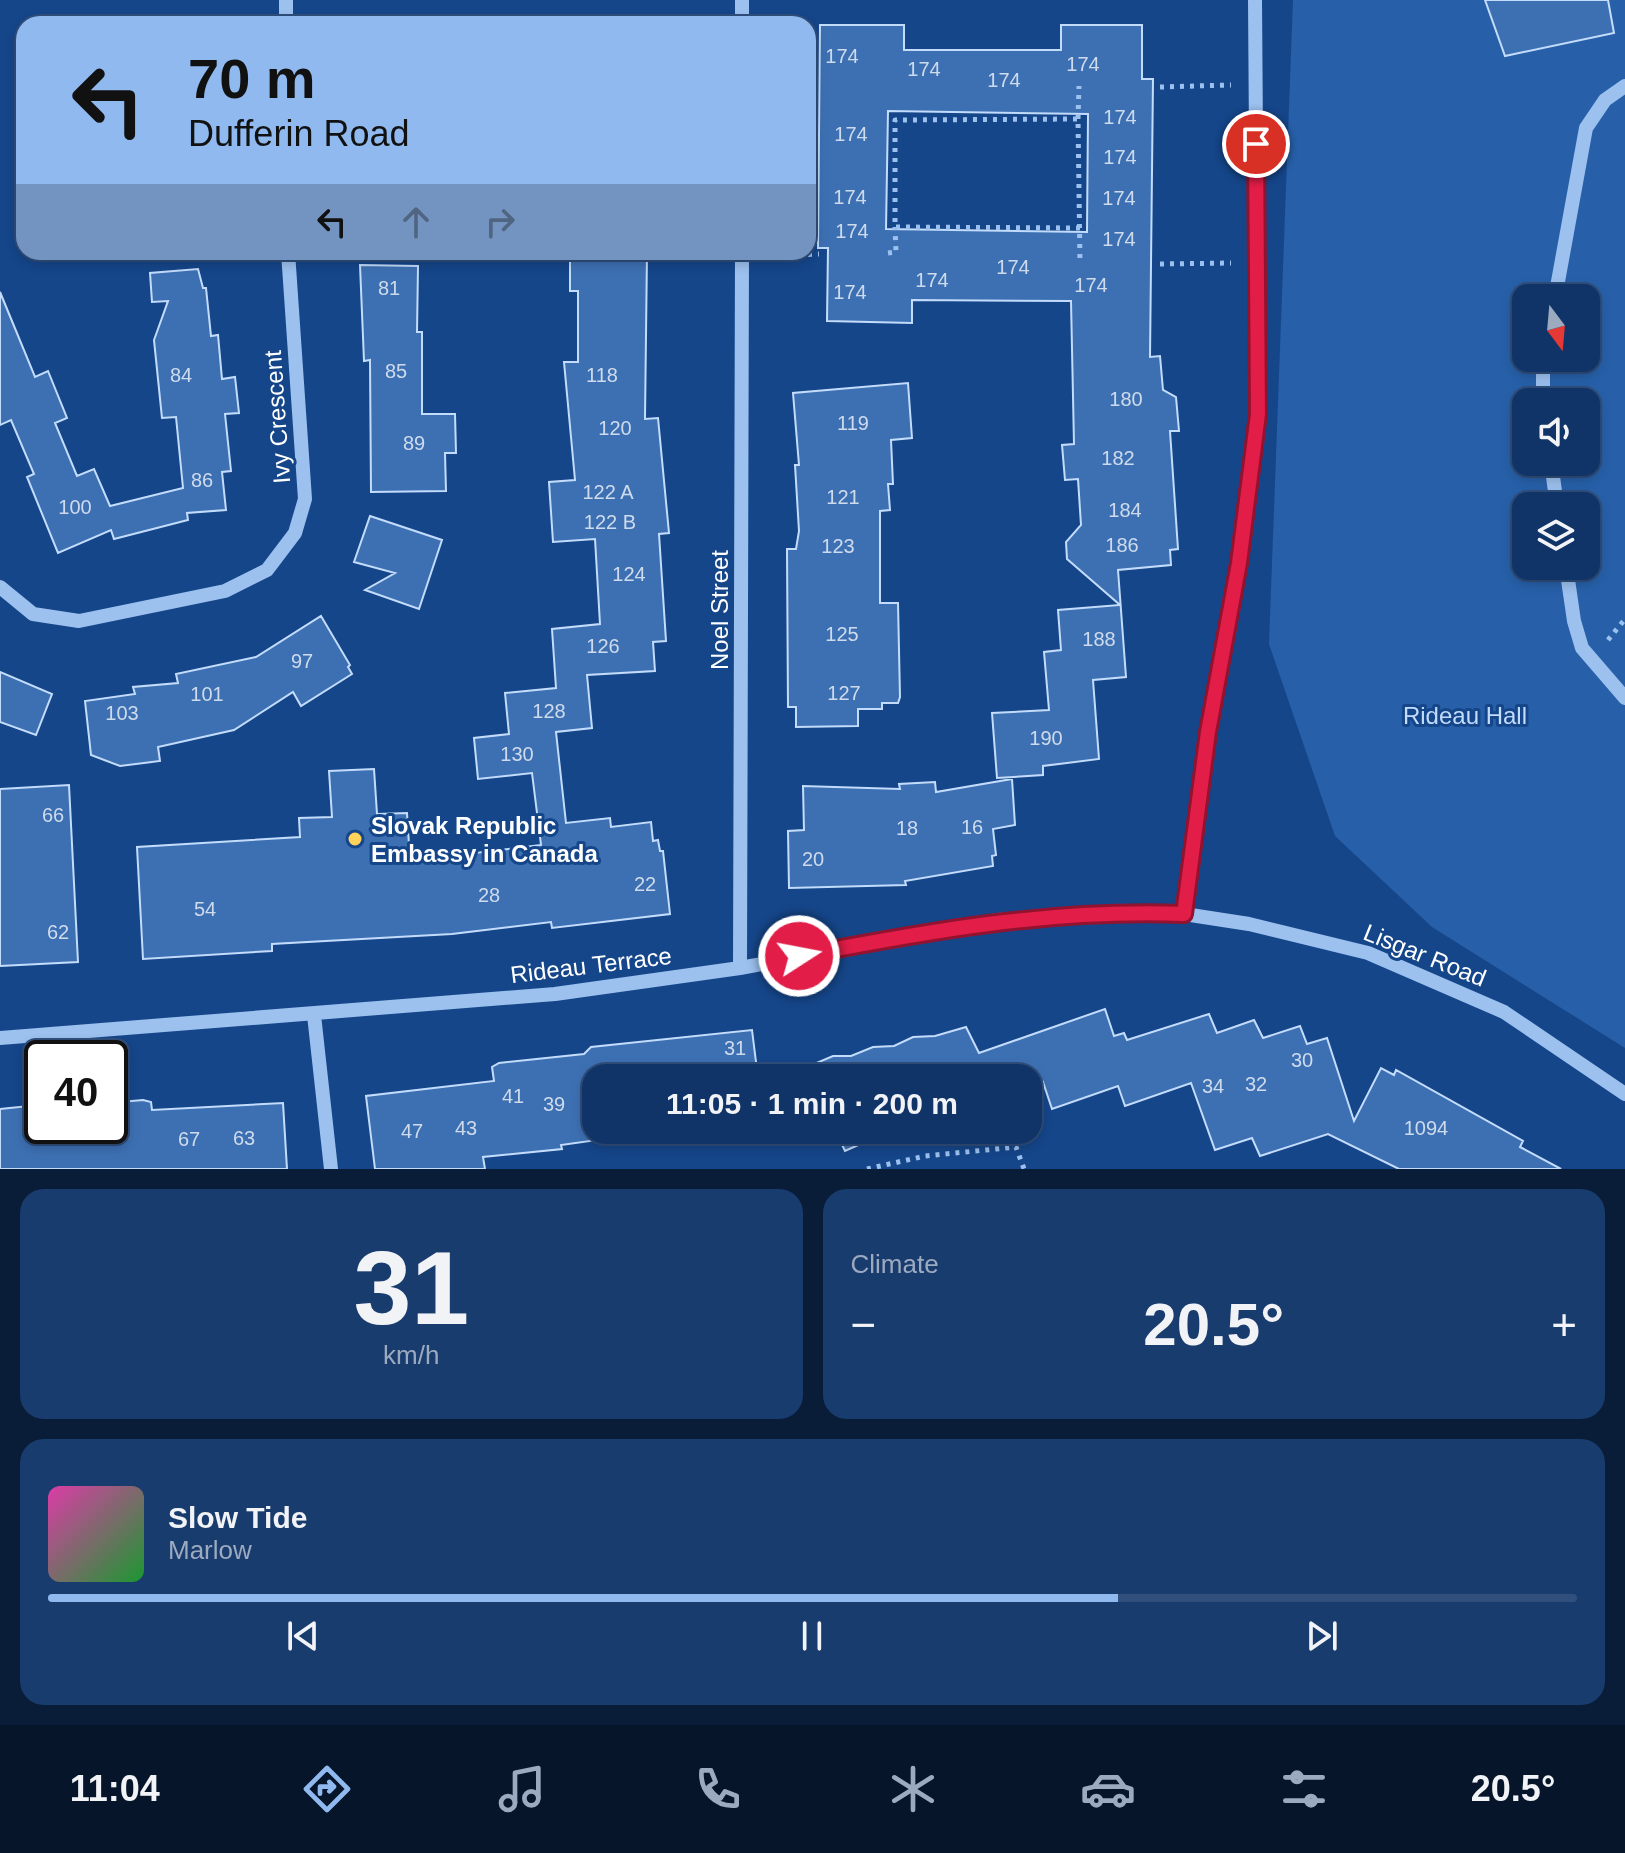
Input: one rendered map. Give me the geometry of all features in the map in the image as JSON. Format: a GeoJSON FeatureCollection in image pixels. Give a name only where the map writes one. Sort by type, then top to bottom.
{"type":"FeatureCollection","features":[{"type":"Feature","properties":{"kind":"street"},"geometry":{"type":"LineString","coordinates":[[1184,914],[1208,732],[1239,563],[1258,414],[1255,0]]}},
{"type":"Feature","properties":{"kind":"street"},"geometry":{"type":"LineString","coordinates":[[1558,284],[1586,128],[1605,100],[1625,86]]}},
{"type":"Feature","properties":{"kind":"street","name":"Ivy Crescent"},"geometry":{"type":"LineString","coordinates":[[0,587],[33,614],[79,621],[225,591],[267,570],[295,533],[305,499],[289,260]]}},
{"type":"Feature","properties":{"kind":"street","name":"Noel Street"},"geometry":{"type":"LineString","coordinates":[[740,968],[742,260]]}},
{"type":"Feature","properties":{"kind":"street"},"geometry":{"type":"LineString","coordinates":[[1568,580],[1574,621],[1582,648],[1625,698]]}},
{"type":"Feature","properties":{"kind":"street","name":"Rideau Terrace"},"geometry":{"type":"LineString","coordinates":[[0,1038],[555,994],[740,968],[1007,919],[1121,912],[1184,914]]}},
{"type":"Feature","properties":{"kind":"street","name":"Lisgar Road"},"geometry":{"type":"LineString","coordinates":[[1184,914],[1307,936],[1403,967],[1504,1012],[1625,1094]]}},
{"type":"Feature","properties":{"kind":"street"},"geometry":{"type":"LineString","coordinates":[[314,1015],[331,1169]]}},
{"type":"Feature","properties":{"kind":"path"},"geometry":{"type":"LineString","coordinates":[[1160,87],[1256,85]]}},
{"type":"Feature","properties":{"kind":"path"},"geometry":{"type":"LineString","coordinates":[[1079,86],[1080,264]]}},
{"type":"Feature","properties":{"kind":"path"},"geometry":{"type":"LineString","coordinates":[[888,253],[896,252],[895,120],[1078,119]]}},
{"type":"Feature","properties":{"kind":"path"},"geometry":{"type":"LineString","coordinates":[[895,227],[1080,228]]}},
{"type":"Feature","properties":{"kind":"path"},"geometry":{"type":"LineString","coordinates":[[1160,264],[1257,263]]}},
{"type":"Feature","properties":{"kind":"path"},"geometry":{"type":"LineString","coordinates":[[867,1169],[925,1156],[1016,1147],[1024,1169]]}},
{"type":"Feature","properties":{"kind":"green space","name":"Rideau Hall"},"geometry":{"type":"Polygon","coordinates":[[[1293,0],[1625,0],[1625,1048],[1432,927],[1335,836],[1269,644],[1293,0]]]}},
{"type":"Feature","properties":{"kind":"building"},"geometry":{"type":"Polygon","coordinates":[[[1485,0],[1608,0],[1614,33],[1505,56],[1485,0]]]}},
{"type":"Feature","properties":{"kind":"building"},"geometry":{"type":"Polygon","coordinates":[[[820,25],[904,25],[904,50],[1061,50],[1061,25],[1142,25],[1142,79],[1153,79],[1150,357],[1160,356],[1163,390],[1176,397],[1179,431],[1170,431],[1178,549],[1170,550],[1171,565],[1118,570],[1126,677],[1093,680],[1099,759],[1043,766],[1043,775],[997,778],[992,713],[1049,710],[1044,652],[1061,650],[1058,610],[1120,605],[1067,559],[1066,542],[1081,525],[1078,479],[1065,480],[1062,445],[1074,444],[1071,301],[912,300],[912,323],[827,321],[828,248],[818,248],[820,25]],[[888,111],[886,229],[1087,232],[1088,114],[888,111]]]}},
{"type":"Feature","properties":{"kind":"building"},"geometry":{"type":"Polygon","coordinates":[[[570,260],[647,260],[645,419],[658,418],[669,533],[659,534],[666,641],[653,642],[655,671],[587,675],[592,728],[556,732],[566,823],[610,818],[611,827],[651,822],[653,841],[658,840],[660,851],[663,851],[670,914],[552,928],[551,922],[452,934],[272,944],[272,951],[143,959],[137,847],[300,837],[299,818],[332,817],[329,771],[374,769],[377,814],[407,813],[410,861],[541,845],[532,773],[478,779],[474,738],[509,734],[505,693],[556,688],[552,629],[600,624],[595,539],[553,542],[549,482],[575,480],[564,362],[578,362],[578,291],[570,291],[570,260]]]}},
{"type":"Feature","properties":{"kind":"building"},"geometry":{"type":"Polygon","coordinates":[[[360,265],[418,266],[417,332],[422,332],[422,414],[455,414],[456,453],[445,453],[446,491],[371,492],[370,360],[364,361],[360,265]]]}},
{"type":"Feature","properties":{"kind":"building"},"geometry":{"type":"Polygon","coordinates":[[[198,269],[203,288],[206,288],[211,336],[218,335],[222,379],[235,377],[239,413],[225,414],[231,471],[222,472],[226,510],[187,513],[188,520],[114,539],[111,530],[58,553],[27,477],[34,474],[11,420],[0,425],[0,292],[35,377],[48,371],[67,418],[55,423],[77,476],[94,469],[110,506],[183,488],[176,417],[162,418],[154,340],[168,301],[152,302],[150,273],[198,269]]]}},
{"type":"Feature","properties":{"kind":"building"},"geometry":{"type":"Polygon","coordinates":[[[908,383],[912,438],[891,440],[893,484],[888,484],[890,510],[880,511],[880,603],[898,603],[900,697],[898,703],[882,703],[882,709],[858,709],[858,726],[796,727],[796,707],[788,707],[787,549],[796,549],[799,531],[795,465],[799,465],[793,393],[908,383]]]}},
{"type":"Feature","properties":{"kind":"building"},"geometry":{"type":"Polygon","coordinates":[[[370,516],[442,540],[419,609],[365,590],[395,573],[354,562],[370,516]]]}},
{"type":"Feature","properties":{"kind":"building"},"geometry":{"type":"Polygon","coordinates":[[[321,616],[350,665],[352,674],[301,706],[293,692],[234,730],[158,747],[160,761],[120,766],[91,755],[85,701],[135,694],[133,687],[178,683],[176,674],[256,657],[321,616]]]}},
{"type":"Feature","properties":{"kind":"building"},"geometry":{"type":"Polygon","coordinates":[[[0,672],[52,694],[36,735],[0,722],[0,672]]]}},
{"type":"Feature","properties":{"kind":"building"},"geometry":{"type":"Polygon","coordinates":[[[1012,779],[1015,825],[993,829],[996,855],[992,856],[993,866],[905,881],[906,885],[789,888],[788,831],[804,830],[803,786],[900,789],[899,784],[935,782],[936,792],[1012,779]]]}},
{"type":"Feature","properties":{"kind":"building"},"geometry":{"type":"Polygon","coordinates":[[[69,785],[78,962],[0,966],[0,789],[69,785]]]}},
{"type":"Feature","properties":{"kind":"building"},"geometry":{"type":"Polygon","coordinates":[[[1105,1009],[1114,1036],[1124,1033],[1127,1040],[1209,1014],[1217,1033],[1254,1020],[1263,1038],[1300,1026],[1307,1044],[1327,1038],[1354,1121],[1381,1068],[1394,1075],[1396,1070],[1523,1141],[1520,1147],[1561,1169],[1399,1169],[1328,1134],[1260,1156],[1252,1138],[1215,1150],[1191,1083],[1125,1106],[1118,1086],[1052,1109],[1042,1082],[1042,1064],[814,1064],[833,1056],[851,1056],[873,1047],[894,1046],[913,1037],[935,1036],[966,1027],[979,1053],[1105,1009]]]}},
{"type":"Feature","properties":{"kind":"building"},"geometry":{"type":"Polygon","coordinates":[[[752,1030],[756,1064],[582,1064],[582,1142],[561,1145],[562,1149],[483,1157],[485,1169],[375,1169],[366,1096],[494,1081],[492,1067],[499,1063],[584,1054],[591,1047],[752,1030]]]}},
{"type":"Feature","properties":{"kind":"building"},"geometry":{"type":"Polygon","coordinates":[[[128,1101],[151,1102],[152,1110],[283,1103],[287,1169],[0,1169],[0,1109],[24,1106],[24,1144],[128,1144],[128,1101]]]}},
{"type":"Feature","properties":{"kind":"building"},"geometry":{"type":"Polygon","coordinates":[[[842,1144],[861,1144],[845,1151],[842,1144]]]}},
{"type":"Feature","properties":{"kind":"place","name":"Slovak Republic Embassy in Canada"},"geometry":{"type":"Point","coordinates":[355,839]}},
{"type":"Feature","properties":{"kind":"route"},"geometry":{"type":"LineString","coordinates":[[799,956],[1007,919],[1121,912],[1184,914],[1208,732],[1239,563],[1258,414],[1256,144]]}}]}
